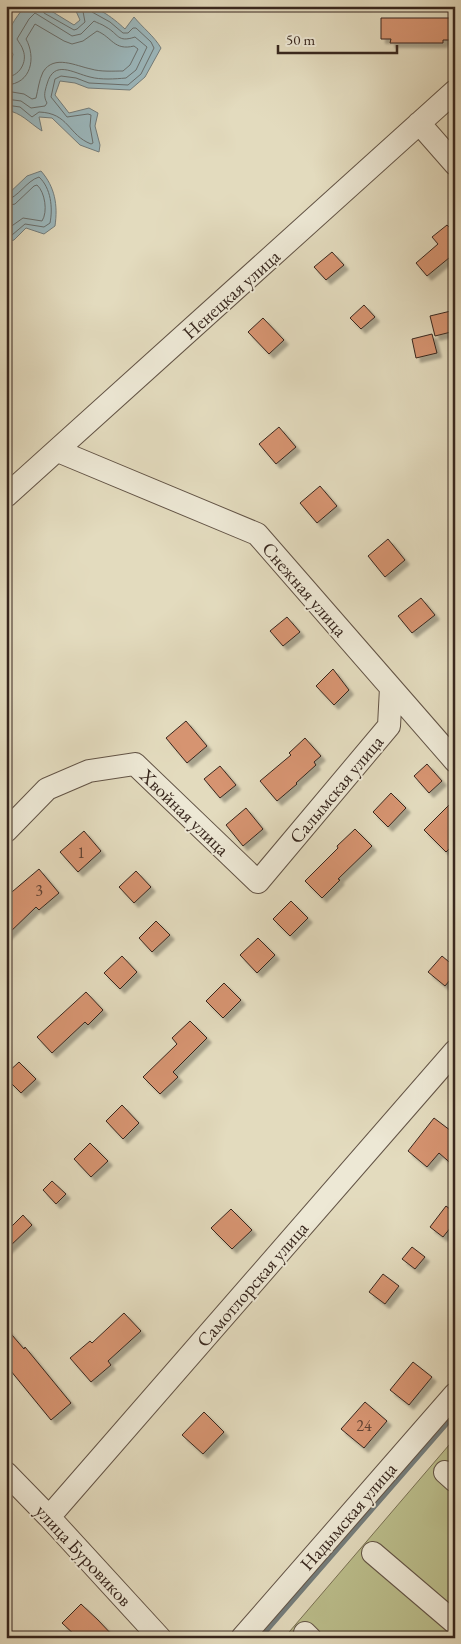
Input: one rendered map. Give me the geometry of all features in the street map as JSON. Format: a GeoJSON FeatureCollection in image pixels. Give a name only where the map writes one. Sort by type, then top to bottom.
{"type":"FeatureCollection","features":[{"type":"Feature","properties":{"kind":"street","name":"Ненецкая улица"},"geometry":{"type":"LineString","coordinates":[[6,496],[455,91]]}},
{"type":"Feature","properties":{"kind":"street"},"geometry":{"type":"LineString","coordinates":[[419,123],[455,164]]}},
{"type":"Feature","properties":{"kind":"street","name":"Снежная улица"},"geometry":{"type":"LineString","coordinates":[[58,451],[257,534],[455,761]]}},
{"type":"Feature","properties":{"kind":"street","name":"Салымская улица"},"geometry":{"type":"LineString","coordinates":[[258,882],[389,726],[391,688]]}},
{"type":"Feature","properties":{"kind":"street","name":"Хвойная улица"},"geometry":{"type":"LineString","coordinates":[[6,831],[47,789],[89,771],[135,764],[258,882]]}},
{"type":"Feature","properties":{"kind":"street","name":"Самотлорская улица"},"geometry":{"type":"LineString","coordinates":[[49,1517],[455,1051]]}},
{"type":"Feature","properties":{"kind":"street","name":"Надымская улица"},"geometry":{"type":"LineString","coordinates":[[242,1638],[455,1394]]}},
{"type":"Feature","properties":{"kind":"street","name":"улица Буровиков"},"geometry":{"type":"LineString","coordinates":[[6,1474],[49,1517],[160,1638]]}},
{"type":"Feature","properties":{"kind":"street"},"geometry":{"type":"LineString","coordinates":[[374,1553],[455,1623]]}},
{"type":"Feature","properties":{"kind":"green space"},"geometry":{"type":"Polygon","coordinates":[[[455,1438],[455,1638],[284,1638],[455,1438]]]}},
{"type":"Feature","properties":{"kind":"water"},"geometry":{"type":"Polygon","coordinates":[[[26,6],[43,6],[74,25],[80,20],[75,9],[82,7],[95,8],[115,20],[125,29],[134,17],[161,48],[145,77],[130,90],[88,88],[75,83],[60,81],[55,95],[69,113],[89,108],[98,113],[95,126],[100,145],[99,152],[80,145],[52,118],[39,117],[42,131],[21,116],[6,110],[6,68],[11,64],[13,54],[6,44],[6,40],[13,24],[26,6]]]}},
{"type":"Feature","properties":{"kind":"water"},"geometry":{"type":"Polygon","coordinates":[[[41,171],[50,183],[56,204],[55,226],[44,234],[26,228],[14,240],[6,242],[6,196],[27,176],[41,171]]]}},
{"type":"Feature","properties":{"kind":"building"},"geometry":{"type":"Polygon","coordinates":[[[381,18],[453,18],[453,40],[443,40],[443,43],[390,43],[391,39],[381,39],[381,18]]]}},
{"type":"Feature","properties":{"kind":"building"},"geometry":{"type":"Polygon","coordinates":[[[447,225],[455,233],[455,253],[427,276],[416,263],[438,244],[432,237],[447,225]]]}},
{"type":"Feature","properties":{"kind":"building"},"geometry":{"type":"Polygon","coordinates":[[[332,252],[344,265],[326,280],[314,267],[332,252]]]}},
{"type":"Feature","properties":{"kind":"building"},"geometry":{"type":"Polygon","coordinates":[[[364,305],[375,317],[361,329],[350,318],[364,305]]]}},
{"type":"Feature","properties":{"kind":"building"},"geometry":{"type":"Polygon","coordinates":[[[455,310],[455,331],[435,336],[430,316],[455,310]]]}},
{"type":"Feature","properties":{"kind":"building"},"geometry":{"type":"Polygon","coordinates":[[[263,318],[284,340],[269,354],[248,332],[263,318]]]}},
{"type":"Feature","properties":{"kind":"building"},"geometry":{"type":"Polygon","coordinates":[[[432,334],[437,353],[416,358],[412,339],[432,334]]]}},
{"type":"Feature","properties":{"kind":"building"},"geometry":{"type":"Polygon","coordinates":[[[279,427],[296,447],[276,464],[259,444],[279,427]]]}},
{"type":"Feature","properties":{"kind":"building"},"geometry":{"type":"Polygon","coordinates":[[[320,486],[337,506],[317,523],[300,503],[320,486]]]}},
{"type":"Feature","properties":{"kind":"building"},"geometry":{"type":"Polygon","coordinates":[[[388,539],[405,560],[385,577],[368,556],[388,539]]]}},
{"type":"Feature","properties":{"kind":"building"},"geometry":{"type":"Polygon","coordinates":[[[421,598],[435,615],[412,633],[398,616],[421,598]]]}},
{"type":"Feature","properties":{"kind":"building"},"geometry":{"type":"Polygon","coordinates":[[[287,617],[300,632],[283,646],[270,631],[287,617]]]}},
{"type":"Feature","properties":{"kind":"building"},"geometry":{"type":"Polygon","coordinates":[[[333,669],[349,690],[334,705],[316,686],[333,669]]]}},
{"type":"Feature","properties":{"kind":"building"},"geometry":{"type":"Polygon","coordinates":[[[186,721],[207,746],[187,763],[166,738],[186,721]]]}},
{"type":"Feature","properties":{"kind":"building"},"geometry":{"type":"Polygon","coordinates":[[[305,738],[321,756],[314,762],[316,765],[277,801],[260,781],[291,755],[289,753],[305,738]]]}},
{"type":"Feature","properties":{"kind":"building"},"geometry":{"type":"Polygon","coordinates":[[[427,764],[442,781],[429,793],[414,776],[427,764]]]}},
{"type":"Feature","properties":{"kind":"building"},"geometry":{"type":"Polygon","coordinates":[[[220,766],[236,785],[220,798],[204,779],[220,766]]]}},
{"type":"Feature","properties":{"kind":"building"},"geometry":{"type":"Polygon","coordinates":[[[391,793],[406,808],[388,827],[373,812],[391,793]]]}},
{"type":"Feature","properties":{"kind":"building"},"geometry":{"type":"Polygon","coordinates":[[[449,805],[455,811],[455,843],[446,852],[424,830],[449,805]]]}},
{"type":"Feature","properties":{"kind":"building"},"geometry":{"type":"Polygon","coordinates":[[[246,808],[263,829],[243,846],[226,825],[246,808]]]}},
{"type":"Feature","properties":{"kind":"building"},"geometry":{"type":"Polygon","coordinates":[[[355,829],[372,846],[338,879],[340,880],[322,898],[305,881],[355,829]]]}},
{"type":"Feature","properties":{"kind":"building"},"geometry":{"type":"Polygon","coordinates":[[[84,831],[101,851],[78,872],[60,852],[84,831]]]}},
{"type":"Feature","properties":{"kind":"building"},"geometry":{"type":"Polygon","coordinates":[[[39,869],[59,893],[39,910],[36,907],[6,936],[6,897],[39,869]]]}},
{"type":"Feature","properties":{"kind":"building"},"geometry":{"type":"Polygon","coordinates":[[[136,871],[151,887],[134,903],[119,887],[136,871]]]}},
{"type":"Feature","properties":{"kind":"building"},"geometry":{"type":"Polygon","coordinates":[[[291,901],[308,918],[290,936],[273,919],[291,901]]]}},
{"type":"Feature","properties":{"kind":"building"},"geometry":{"type":"Polygon","coordinates":[[[156,921],[170,935],[152,952],[139,938],[156,921]]]}},
{"type":"Feature","properties":{"kind":"building"},"geometry":{"type":"Polygon","coordinates":[[[258,938],[275,955],[257,973],[240,955],[258,938]]]}},
{"type":"Feature","properties":{"kind":"building"},"geometry":{"type":"Polygon","coordinates":[[[122,956],[137,972],[120,989],[104,973],[122,956]]]}},
{"type":"Feature","properties":{"kind":"building"},"geometry":{"type":"Polygon","coordinates":[[[442,956],[455,967],[455,974],[445,986],[428,972],[442,956]]]}},
{"type":"Feature","properties":{"kind":"building"},"geometry":{"type":"Polygon","coordinates":[[[224,983],[241,1000],[223,1018],[206,1001],[224,983]]]}},
{"type":"Feature","properties":{"kind":"building"},"geometry":{"type":"Polygon","coordinates":[[[86,992],[103,1010],[88,1025],[85,1022],[52,1053],[37,1037],[86,992]]]}},
{"type":"Feature","properties":{"kind":"building"},"geometry":{"type":"Polygon","coordinates":[[[190,1021],[207,1038],[173,1072],[178,1077],[160,1094],[143,1077],[177,1044],[172,1038],[190,1021]]]}},
{"type":"Feature","properties":{"kind":"building"},"geometry":{"type":"Polygon","coordinates":[[[19,1062],[36,1079],[21,1093],[6,1078],[6,1074],[19,1062]]]}},
{"type":"Feature","properties":{"kind":"building"},"geometry":{"type":"Polygon","coordinates":[[[122,1105],[139,1123],[123,1139],[106,1121],[122,1105]]]}},
{"type":"Feature","properties":{"kind":"building"},"geometry":{"type":"Polygon","coordinates":[[[434,1118],[455,1134],[455,1167],[439,1153],[427,1167],[408,1151],[434,1118]]]}},
{"type":"Feature","properties":{"kind":"building"},"geometry":{"type":"Polygon","coordinates":[[[90,1143],[108,1161],[91,1177],[74,1159],[90,1143]]]}},
{"type":"Feature","properties":{"kind":"building"},"geometry":{"type":"Polygon","coordinates":[[[52,1181],[66,1194],[56,1204],[43,1190],[52,1181]]]}},
{"type":"Feature","properties":{"kind":"building"},"geometry":{"type":"Polygon","coordinates":[[[446,1206],[455,1213],[455,1222],[443,1237],[430,1227],[446,1206]]]}},
{"type":"Feature","properties":{"kind":"building"},"geometry":{"type":"Polygon","coordinates":[[[231,1209],[252,1230],[232,1249],[211,1228],[231,1209]]]}},
{"type":"Feature","properties":{"kind":"building"},"geometry":{"type":"Polygon","coordinates":[[[23,1215],[32,1225],[6,1250],[6,1232],[23,1215]]]}},
{"type":"Feature","properties":{"kind":"building"},"geometry":{"type":"Polygon","coordinates":[[[412,1247],[425,1257],[415,1269],[402,1259],[412,1247]]]}},
{"type":"Feature","properties":{"kind":"building"},"geometry":{"type":"Polygon","coordinates":[[[383,1274],[399,1286],[385,1304],[369,1292],[383,1274]]]}},
{"type":"Feature","properties":{"kind":"building"},"geometry":{"type":"Polygon","coordinates":[[[124,1313],[141,1331],[108,1361],[111,1365],[91,1382],[70,1358],[90,1341],[92,1343],[124,1313]]]}},
{"type":"Feature","properties":{"kind":"building"},"geometry":{"type":"Polygon","coordinates":[[[6,1328],[24,1349],[25,1347],[71,1403],[51,1420],[6,1365],[6,1328]]]}},
{"type":"Feature","properties":{"kind":"building"},"geometry":{"type":"Polygon","coordinates":[[[413,1362],[432,1377],[409,1405],[390,1390],[413,1362]]]}},
{"type":"Feature","properties":{"kind":"building"},"geometry":{"type":"Polygon","coordinates":[[[365,1402],[387,1421],[364,1448],[341,1429],[365,1402]]]}},
{"type":"Feature","properties":{"kind":"building"},"geometry":{"type":"Polygon","coordinates":[[[204,1412],[224,1432],[203,1454],[182,1435],[204,1412]]]}},
{"type":"Feature","properties":{"kind":"building"},"geometry":{"type":"Polygon","coordinates":[[[81,1604],[115,1638],[78,1638],[62,1623],[81,1604]]]}},
{"type":"Feature","properties":{"kind":"waterway"},"geometry":{"type":"LineString","coordinates":[[260,1638],[455,1414]]}}]}
